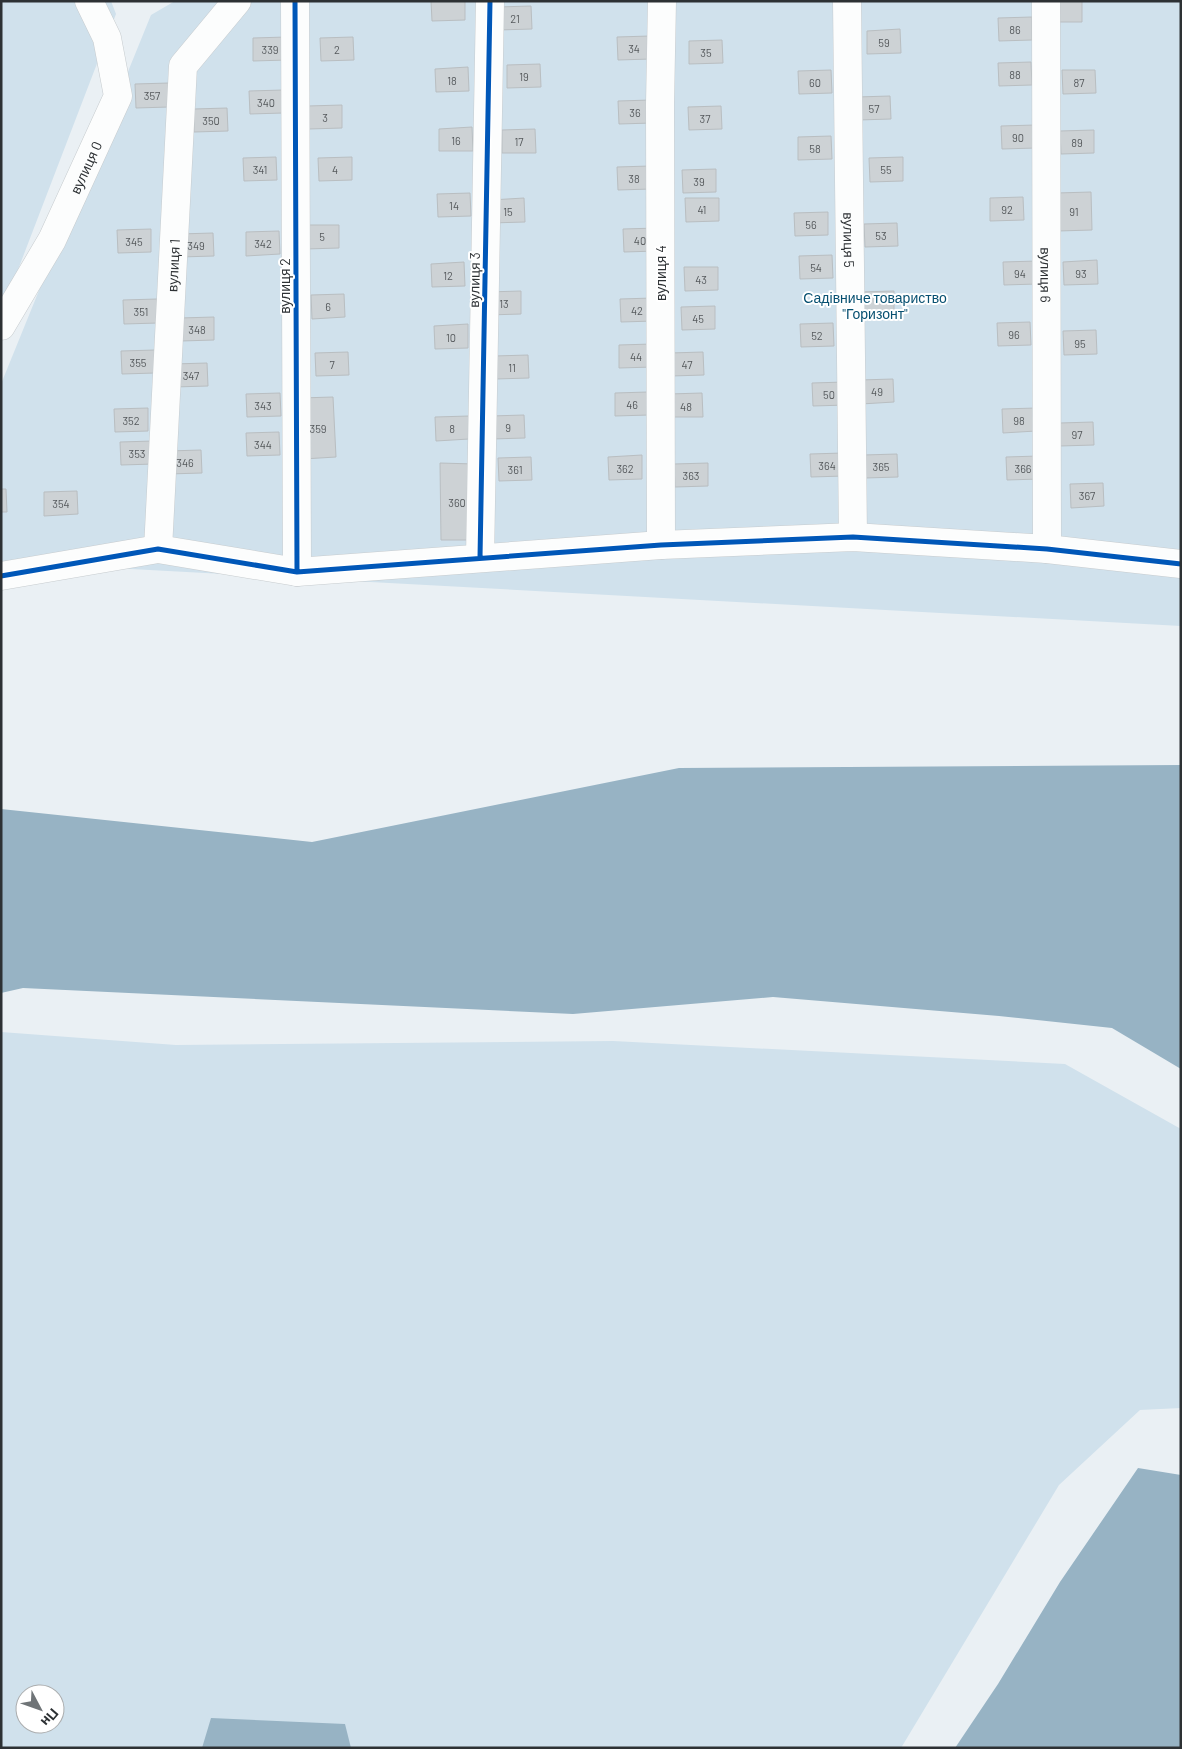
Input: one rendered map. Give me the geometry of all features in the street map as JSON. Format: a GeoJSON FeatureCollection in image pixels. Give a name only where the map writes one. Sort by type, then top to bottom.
{"type":"FeatureCollection","features":[{"type":"Feature","properties":{"kind":"street","name":"вулиця 0"},"geometry":{"type":"LineString","coordinates":[[1,326],[52,240],[118,96],[107,38],[89,1]]}},
{"type":"Feature","properties":{"kind":"street","name":"вулиця 1"},"geometry":{"type":"LineString","coordinates":[[158,549],[184,66],[237,1]]}},
{"type":"Feature","properties":{"kind":"street","name":"вулиця 2"},"geometry":{"type":"LineString","coordinates":[[295,1],[297,572]]}},
{"type":"Feature","properties":{"kind":"street","name":"вулиця 3"},"geometry":{"type":"LineString","coordinates":[[480,558],[490,1]]}},
{"type":"Feature","properties":{"kind":"street","name":"вулиця 4"},"geometry":{"type":"LineString","coordinates":[[661,545],[660,104],[662,1]]}},
{"type":"Feature","properties":{"kind":"street","name":"вулиця 5"},"geometry":{"type":"LineString","coordinates":[[847,1],[852,537]]}},
{"type":"Feature","properties":{"kind":"street","name":"вулиця 6"},"geometry":{"type":"LineString","coordinates":[[1046,1],[1047,549]]}},
{"type":"Feature","properties":{"kind":"street"},"geometry":{"type":"LineString","coordinates":[[1,576],[158,549],[297,572],[661,545],[852,537],[1047,549],[1181,564]]}},
{"type":"Feature","properties":{"kind":"green space"},"geometry":{"type":"Polygon","coordinates":[[[1,1],[111,1],[116,14],[1,314],[1,1]]]}},
{"type":"Feature","properties":{"kind":"green space","name":"Садівниче товариство \"Горизонт\""},"geometry":{"type":"Polygon","coordinates":[[[175,1],[1181,1],[1181,626],[1,562],[1,384],[151,15],[175,1]]]}},
{"type":"Feature","properties":{"kind":"green space"},"geometry":{"type":"Polygon","coordinates":[[[1,1032],[176,1045],[613,1041],[1065,1064],[1181,1129],[1181,1408],[1140,1410],[1059,1485],[901,1748],[1,1748],[1,1032]]]}},
{"type":"Feature","properties":{"kind":"shaded area"},"geometry":{"type":"Polygon","coordinates":[[[1181,765],[1181,1069],[1112,1028],[999,1016],[773,997],[573,1014],[23,988],[1,993],[1,809],[312,842],[679,768],[1181,765]]]}},
{"type":"Feature","properties":{"kind":"shaded area"},"geometry":{"type":"Polygon","coordinates":[[[1138,1468],[1181,1475],[1181,1748],[955,1748],[998,1684],[1060,1582],[1138,1468]]]}},
{"type":"Feature","properties":{"kind":"shaded area"},"geometry":{"type":"Polygon","coordinates":[[[211,1718],[345,1724],[351,1748],[202,1748],[211,1718]]]}},
{"type":"Feature","properties":{"kind":"building"},"geometry":{"type":"Polygon","coordinates":[[[431,1],[465,1],[465,20],[432,21],[431,1]]]}},
{"type":"Feature","properties":{"kind":"building"},"geometry":{"type":"Polygon","coordinates":[[[1056,1],[1082,1],[1082,22],[1056,22],[1056,1]]]}},
{"type":"Feature","properties":{"kind":"building"},"geometry":{"type":"Polygon","coordinates":[[[531,6],[532,29],[498,30],[498,7],[531,6]]]}},
{"type":"Feature","properties":{"kind":"building"},"geometry":{"type":"Polygon","coordinates":[[[1032,17],[1032,40],[999,41],[998,18],[1032,17]]]}},
{"type":"Feature","properties":{"kind":"building"},"geometry":{"type":"Polygon","coordinates":[[[900,29],[901,53],[867,54],[867,31],[900,29]]]}},
{"type":"Feature","properties":{"kind":"building"},"geometry":{"type":"Polygon","coordinates":[[[650,36],[651,59],[618,60],[617,37],[650,36]]]}},
{"type":"Feature","properties":{"kind":"building"},"geometry":{"type":"Polygon","coordinates":[[[286,37],[287,60],[253,61],[253,38],[286,37]]]}},
{"type":"Feature","properties":{"kind":"building"},"geometry":{"type":"Polygon","coordinates":[[[353,37],[354,60],[321,61],[320,38],[353,37]]]}},
{"type":"Feature","properties":{"kind":"building"},"geometry":{"type":"Polygon","coordinates":[[[722,40],[723,63],[689,64],[689,41],[722,40]]]}},
{"type":"Feature","properties":{"kind":"building"},"geometry":{"type":"Polygon","coordinates":[[[1031,62],[1032,85],[999,86],[998,63],[1031,62]]]}},
{"type":"Feature","properties":{"kind":"building"},"geometry":{"type":"Polygon","coordinates":[[[540,64],[541,87],[507,88],[507,65],[540,64]]]}},
{"type":"Feature","properties":{"kind":"building"},"geometry":{"type":"Polygon","coordinates":[[[468,67],[469,91],[436,92],[435,69],[468,67]]]}},
{"type":"Feature","properties":{"kind":"building"},"geometry":{"type":"Polygon","coordinates":[[[831,70],[832,93],[799,94],[798,71],[831,70]]]}},
{"type":"Feature","properties":{"kind":"building"},"geometry":{"type":"Polygon","coordinates":[[[1062,70],[1095,70],[1096,93],[1063,94],[1062,70]]]}},
{"type":"Feature","properties":{"kind":"building"},"geometry":{"type":"Polygon","coordinates":[[[169,83],[169,107],[136,108],[135,84],[169,83]]]}},
{"type":"Feature","properties":{"kind":"building"},"geometry":{"type":"Polygon","coordinates":[[[283,90],[283,113],[250,114],[249,91],[283,90]]]}},
{"type":"Feature","properties":{"kind":"building"},"geometry":{"type":"Polygon","coordinates":[[[890,96],[891,119],[858,120],[857,97],[890,96]]]}},
{"type":"Feature","properties":{"kind":"building"},"geometry":{"type":"Polygon","coordinates":[[[651,100],[652,123],[619,124],[618,101],[651,100]]]}},
{"type":"Feature","properties":{"kind":"building"},"geometry":{"type":"Polygon","coordinates":[[[342,105],[342,128],[309,129],[308,106],[342,105]]]}},
{"type":"Feature","properties":{"kind":"building"},"geometry":{"type":"Polygon","coordinates":[[[721,106],[722,129],[689,130],[688,107],[721,106]]]}},
{"type":"Feature","properties":{"kind":"building"},"geometry":{"type":"Polygon","coordinates":[[[227,108],[228,131],[194,132],[194,109],[227,108]]]}},
{"type":"Feature","properties":{"kind":"building"},"geometry":{"type":"Polygon","coordinates":[[[1035,125],[1036,148],[1002,149],[1001,126],[1035,125]]]}},
{"type":"Feature","properties":{"kind":"building"},"geometry":{"type":"Polygon","coordinates":[[[472,127],[473,151],[439,151],[439,129],[472,127]]]}},
{"type":"Feature","properties":{"kind":"building"},"geometry":{"type":"Polygon","coordinates":[[[535,129],[536,153],[502,153],[502,130],[535,129]]]}},
{"type":"Feature","properties":{"kind":"building"},"geometry":{"type":"Polygon","coordinates":[[[1094,130],[1094,153],[1061,154],[1060,131],[1094,130]]]}},
{"type":"Feature","properties":{"kind":"building"},"geometry":{"type":"Polygon","coordinates":[[[831,136],[832,159],[798,160],[798,137],[831,136]]]}},
{"type":"Feature","properties":{"kind":"building"},"geometry":{"type":"Polygon","coordinates":[[[276,157],[277,180],[244,181],[243,158],[276,157]]]}},
{"type":"Feature","properties":{"kind":"building"},"geometry":{"type":"Polygon","coordinates":[[[352,157],[352,180],[319,181],[318,158],[352,157]]]}},
{"type":"Feature","properties":{"kind":"building"},"geometry":{"type":"Polygon","coordinates":[[[903,157],[903,181],[870,182],[869,158],[903,157]]]}},
{"type":"Feature","properties":{"kind":"building"},"geometry":{"type":"Polygon","coordinates":[[[650,166],[651,189],[618,190],[617,167],[650,166]]]}},
{"type":"Feature","properties":{"kind":"building"},"geometry":{"type":"Polygon","coordinates":[[[716,169],[716,192],[683,193],[682,170],[716,169]]]}},
{"type":"Feature","properties":{"kind":"building"},"geometry":{"type":"Polygon","coordinates":[[[1091,192],[1092,230],[1058,231],[1057,193],[1091,192]]]}},
{"type":"Feature","properties":{"kind":"building"},"geometry":{"type":"Polygon","coordinates":[[[470,193],[471,216],[438,217],[437,194],[470,193]]]}},
{"type":"Feature","properties":{"kind":"building"},"geometry":{"type":"Polygon","coordinates":[[[1023,197],[1024,220],[990,221],[990,198],[1023,197]]]}},
{"type":"Feature","properties":{"kind":"building"},"geometry":{"type":"Polygon","coordinates":[[[524,198],[525,222],[491,223],[491,200],[524,198]]]}},
{"type":"Feature","properties":{"kind":"building"},"geometry":{"type":"Polygon","coordinates":[[[685,198],[719,198],[719,221],[686,222],[685,198]]]}},
{"type":"Feature","properties":{"kind":"building"},"geometry":{"type":"Polygon","coordinates":[[[828,212],[828,235],[795,236],[794,213],[828,212]]]}},
{"type":"Feature","properties":{"kind":"building"},"geometry":{"type":"Polygon","coordinates":[[[897,223],[898,246],[865,247],[864,224],[897,223]]]}},
{"type":"Feature","properties":{"kind":"building"},"geometry":{"type":"Polygon","coordinates":[[[305,225],[339,225],[339,248],[306,249],[305,225]]]}},
{"type":"Feature","properties":{"kind":"building"},"geometry":{"type":"Polygon","coordinates":[[[657,228],[657,251],[624,252],[623,229],[657,228]]]}},
{"type":"Feature","properties":{"kind":"building"},"geometry":{"type":"Polygon","coordinates":[[[151,229],[151,252],[118,253],[117,230],[151,229]]]}},
{"type":"Feature","properties":{"kind":"building"},"geometry":{"type":"Polygon","coordinates":[[[279,231],[280,254],[246,256],[246,232],[279,231]]]}},
{"type":"Feature","properties":{"kind":"building"},"geometry":{"type":"Polygon","coordinates":[[[213,233],[214,256],[180,257],[179,234],[213,233]]]}},
{"type":"Feature","properties":{"kind":"building"},"geometry":{"type":"Polygon","coordinates":[[[832,255],[833,278],[800,279],[799,256],[832,255]]]}},
{"type":"Feature","properties":{"kind":"building"},"geometry":{"type":"Polygon","coordinates":[[[1097,260],[1098,284],[1064,285],[1063,262],[1097,260]]]}},
{"type":"Feature","properties":{"kind":"building"},"geometry":{"type":"Polygon","coordinates":[[[1037,261],[1037,284],[1004,285],[1003,262],[1037,261]]]}},
{"type":"Feature","properties":{"kind":"building"},"geometry":{"type":"Polygon","coordinates":[[[464,262],[465,286],[432,287],[431,264],[464,262]]]}},
{"type":"Feature","properties":{"kind":"building"},"geometry":{"type":"Polygon","coordinates":[[[684,267],[718,267],[718,290],[685,291],[684,267]]]}},
{"type":"Feature","properties":{"kind":"building"},"geometry":{"type":"Polygon","coordinates":[[[521,291],[521,314],[488,315],[487,292],[521,291]]]}},
{"type":"Feature","properties":{"kind":"building"},"geometry":{"type":"Polygon","coordinates":[[[894,291],[894,314],[861,315],[860,292],[894,291]]]}},
{"type":"Feature","properties":{"kind":"building"},"geometry":{"type":"Polygon","coordinates":[[[344,294],[345,317],[312,319],[311,295],[344,294]]]}},
{"type":"Feature","properties":{"kind":"building"},"geometry":{"type":"Polygon","coordinates":[[[653,298],[654,321],[621,322],[620,299],[653,298]]]}},
{"type":"Feature","properties":{"kind":"building"},"geometry":{"type":"Polygon","coordinates":[[[157,299],[158,323],[124,324],[123,300],[157,299]]]}},
{"type":"Feature","properties":{"kind":"building"},"geometry":{"type":"Polygon","coordinates":[[[715,306],[715,329],[682,330],[681,307],[715,306]]]}},
{"type":"Feature","properties":{"kind":"building"},"geometry":{"type":"Polygon","coordinates":[[[214,317],[214,340],[181,341],[180,318],[214,317]]]}},
{"type":"Feature","properties":{"kind":"building"},"geometry":{"type":"Polygon","coordinates":[[[1030,322],[1031,345],[998,346],[997,323],[1030,322]]]}},
{"type":"Feature","properties":{"kind":"building"},"geometry":{"type":"Polygon","coordinates":[[[833,323],[834,346],[801,347],[800,324],[833,323]]]}},
{"type":"Feature","properties":{"kind":"building"},"geometry":{"type":"Polygon","coordinates":[[[468,324],[468,348],[435,349],[434,326],[468,324]]]}},
{"type":"Feature","properties":{"kind":"building"},"geometry":{"type":"Polygon","coordinates":[[[1096,330],[1097,354],[1064,355],[1063,331],[1096,330]]]}},
{"type":"Feature","properties":{"kind":"building"},"geometry":{"type":"Polygon","coordinates":[[[652,344],[653,367],[619,368],[619,345],[652,344]]]}},
{"type":"Feature","properties":{"kind":"building"},"geometry":{"type":"Polygon","coordinates":[[[155,350],[155,373],[122,374],[121,351],[155,350]]]}},
{"type":"Feature","properties":{"kind":"building"},"geometry":{"type":"Polygon","coordinates":[[[348,352],[349,375],[316,376],[315,353],[348,352]]]}},
{"type":"Feature","properties":{"kind":"building"},"geometry":{"type":"Polygon","coordinates":[[[703,352],[704,375],[671,376],[670,353],[703,352]]]}},
{"type":"Feature","properties":{"kind":"building"},"geometry":{"type":"Polygon","coordinates":[[[528,355],[529,378],[496,379],[495,356],[528,355]]]}},
{"type":"Feature","properties":{"kind":"building"},"geometry":{"type":"Polygon","coordinates":[[[207,363],[208,386],[174,387],[173,364],[207,363]]]}},
{"type":"Feature","properties":{"kind":"building"},"geometry":{"type":"Polygon","coordinates":[[[893,379],[894,402],[861,404],[860,380],[893,379]]]}},
{"type":"Feature","properties":{"kind":"building"},"geometry":{"type":"Polygon","coordinates":[[[845,382],[846,405],[813,406],[812,383],[845,382]]]}},
{"type":"Feature","properties":{"kind":"building"},"geometry":{"type":"Polygon","coordinates":[[[648,392],[649,415],[615,416],[615,393],[648,392]]]}},
{"type":"Feature","properties":{"kind":"building"},"geometry":{"type":"Polygon","coordinates":[[[280,393],[281,416],[247,417],[246,394],[280,393]]]}},
{"type":"Feature","properties":{"kind":"building"},"geometry":{"type":"Polygon","coordinates":[[[702,393],[703,417],[669,417],[669,394],[702,393]]]}},
{"type":"Feature","properties":{"kind":"building"},"geometry":{"type":"Polygon","coordinates":[[[333,397],[336,457],[303,459],[300,398],[333,397]]]}},
{"type":"Feature","properties":{"kind":"building"},"geometry":{"type":"Polygon","coordinates":[[[148,408],[148,431],[115,432],[114,409],[148,408]]]}},
{"type":"Feature","properties":{"kind":"building"},"geometry":{"type":"Polygon","coordinates":[[[1036,408],[1036,431],[1003,433],[1002,409],[1036,408]]]}},
{"type":"Feature","properties":{"kind":"building"},"geometry":{"type":"Polygon","coordinates":[[[524,415],[525,438],[492,439],[491,416],[524,415]]]}},
{"type":"Feature","properties":{"kind":"building"},"geometry":{"type":"Polygon","coordinates":[[[469,416],[469,439],[436,441],[435,417],[469,416]]]}},
{"type":"Feature","properties":{"kind":"building"},"geometry":{"type":"Polygon","coordinates":[[[1093,422],[1094,445],[1060,446],[1060,423],[1093,422]]]}},
{"type":"Feature","properties":{"kind":"building"},"geometry":{"type":"Polygon","coordinates":[[[279,432],[280,455],[247,456],[246,433],[279,432]]]}},
{"type":"Feature","properties":{"kind":"building"},"geometry":{"type":"Polygon","coordinates":[[[153,441],[154,464],[121,465],[120,442],[153,441]]]}},
{"type":"Feature","properties":{"kind":"building"},"geometry":{"type":"Polygon","coordinates":[[[201,450],[202,473],[168,474],[168,451],[201,450]]]}},
{"type":"Feature","properties":{"kind":"building"},"geometry":{"type":"Polygon","coordinates":[[[843,453],[844,476],[811,477],[810,454],[843,453]]]}},
{"type":"Feature","properties":{"kind":"building"},"geometry":{"type":"Polygon","coordinates":[[[897,454],[898,477],[865,478],[864,455],[897,454]]]}},
{"type":"Feature","properties":{"kind":"building"},"geometry":{"type":"Polygon","coordinates":[[[642,455],[642,479],[609,480],[608,457],[642,455]]]}},
{"type":"Feature","properties":{"kind":"building"},"geometry":{"type":"Polygon","coordinates":[[[1039,456],[1040,479],[1007,480],[1006,457],[1039,456]]]}},
{"type":"Feature","properties":{"kind":"building"},"geometry":{"type":"Polygon","coordinates":[[[531,457],[532,480],[499,481],[498,458],[531,457]]]}},
{"type":"Feature","properties":{"kind":"building"},"geometry":{"type":"Polygon","coordinates":[[[440,463],[474,464],[474,540],[441,540],[440,463]]]}},
{"type":"Feature","properties":{"kind":"building"},"geometry":{"type":"Polygon","coordinates":[[[708,463],[708,486],[675,487],[674,464],[708,463]]]}},
{"type":"Feature","properties":{"kind":"building"},"geometry":{"type":"Polygon","coordinates":[[[1103,483],[1104,506],[1071,508],[1070,484],[1103,483]]]}},
{"type":"Feature","properties":{"kind":"building"},"geometry":{"type":"Polygon","coordinates":[[[1,489],[6,489],[7,512],[1,512],[1,489]]]}},
{"type":"Feature","properties":{"kind":"building"},"geometry":{"type":"Polygon","coordinates":[[[77,491],[78,514],[44,516],[44,492],[77,491]]]}},
{"type":"Feature","properties":{"kind":"cycle path"},"geometry":{"type":"LineString","coordinates":[[295,1],[297,572]]}},
{"type":"Feature","properties":{"kind":"cycle path"},"geometry":{"type":"LineString","coordinates":[[480,558],[490,1]]}},
{"type":"Feature","properties":{"kind":"cycle path"},"geometry":{"type":"LineString","coordinates":[[1,576],[158,549],[297,572],[661,545],[853,537],[1047,549],[1181,564]]}}]}
